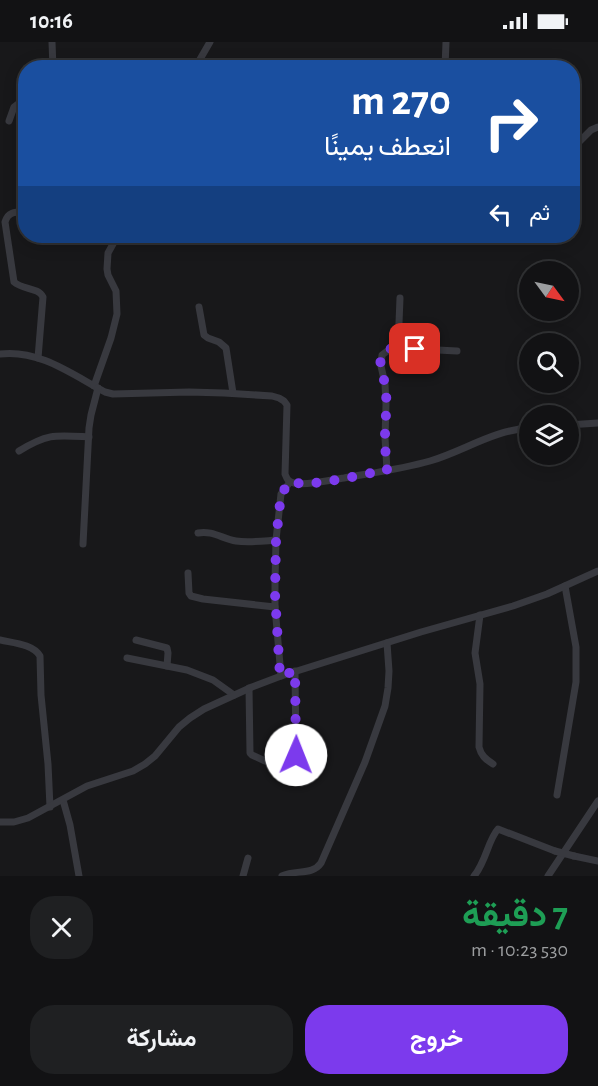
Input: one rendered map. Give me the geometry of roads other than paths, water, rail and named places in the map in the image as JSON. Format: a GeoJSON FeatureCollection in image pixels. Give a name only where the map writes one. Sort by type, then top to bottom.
{"type":"FeatureCollection","features":[{"type":"Feature","properties":{"kind":"street"},"geometry":{"type":"LineString","coordinates":[[52,42],[53,60]]}},
{"type":"Feature","properties":{"kind":"street"},"geometry":{"type":"LineString","coordinates":[[200,60],[210,42]]}},
{"type":"Feature","properties":{"kind":"street"},"geometry":{"type":"LineString","coordinates":[[445,60],[446,42]]}},
{"type":"Feature","properties":{"kind":"street"},"geometry":{"type":"LineString","coordinates":[[9,121],[18,103]]}},
{"type":"Feature","properties":{"kind":"street"},"geometry":{"type":"LineString","coordinates":[[580,140],[598,127]]}},
{"type":"Feature","properties":{"kind":"street"},"geometry":{"type":"LineString","coordinates":[[18,212],[9,215],[6,222],[14,282],[22,288],[39,291],[43,297],[38,358]]}},
{"type":"Feature","properties":{"kind":"street"},"geometry":{"type":"LineString","coordinates":[[83,544],[91,416],[96,387],[117,314],[116,291],[107,269],[108,253],[113,244]]}},
{"type":"Feature","properties":{"kind":"street"},"geometry":{"type":"LineString","coordinates":[[398,348],[400,298]]}},
{"type":"Feature","properties":{"kind":"street"},"geometry":{"type":"LineString","coordinates":[[199,307],[204,335],[226,348],[233,393]]}},
{"type":"Feature","properties":{"kind":"street"},"geometry":{"type":"LineString","coordinates":[[387,470],[386,394],[381,360],[385,352],[398,348],[457,351]]}},
{"type":"Feature","properties":{"kind":"street"},"geometry":{"type":"LineString","coordinates":[[0,354],[27,354],[65,370],[105,392],[118,394],[233,393],[279,398],[287,405],[285,474],[290,482],[300,484],[429,461],[499,433],[519,429]]}},
{"type":"Feature","properties":{"kind":"street"},"geometry":{"type":"LineString","coordinates":[[579,424],[598,423]]}},
{"type":"Feature","properties":{"kind":"street"},"geometry":{"type":"LineString","coordinates":[[19,452],[32,443],[50,436],[89,437]]}},
{"type":"Feature","properties":{"kind":"street"},"geometry":{"type":"LineString","coordinates":[[280,676],[276,607],[276,540],[281,494],[290,482]]}},
{"type":"Feature","properties":{"kind":"street"},"geometry":{"type":"LineString","coordinates":[[198,533],[221,535],[241,542],[276,540]]}},
{"type":"Feature","properties":{"kind":"street"},"geometry":{"type":"LineString","coordinates":[[0,822],[14,822],[28,818],[87,786],[133,771],[155,756],[179,727],[190,718],[249,688],[387,642],[530,600],[598,571]]}},
{"type":"Feature","properties":{"kind":"street"},"geometry":{"type":"LineString","coordinates":[[188,573],[191,596],[276,607]]}},
{"type":"Feature","properties":{"kind":"street"},"geometry":{"type":"LineString","coordinates":[[557,795],[576,682],[576,647],[565,586]]}},
{"type":"Feature","properties":{"kind":"street"},"geometry":{"type":"LineString","coordinates":[[480,615],[475,653],[480,684],[479,747],[481,754],[493,764]]}},
{"type":"Feature","properties":{"kind":"street"},"geometry":{"type":"LineString","coordinates":[[0,640],[33,649],[40,656],[40,695],[48,764],[50,807]]}},
{"type":"Feature","properties":{"kind":"street"},"geometry":{"type":"LineString","coordinates":[[136,640],[167,648],[167,666]]}},
{"type":"Feature","properties":{"kind":"street"},"geometry":{"type":"LineString","coordinates":[[282,876],[314,871],[321,863],[365,762],[385,706],[389,680],[387,642]]}},
{"type":"Feature","properties":{"kind":"street"},"geometry":{"type":"LineString","coordinates":[[127,658],[187,670],[213,680],[234,695]]}},
{"type":"Feature","properties":{"kind":"street"},"geometry":{"type":"LineString","coordinates":[[295,671],[296,755]]}},
{"type":"Feature","properties":{"kind":"street"},"geometry":{"type":"LineString","coordinates":[[249,688],[250,753],[266,761]]}},
{"type":"Feature","properties":{"kind":"street"},"geometry":{"type":"LineString","coordinates":[[63,800],[79,876]]}},
{"type":"Feature","properties":{"kind":"street"},"geometry":{"type":"LineString","coordinates":[[548,876],[598,801]]}},
{"type":"Feature","properties":{"kind":"street"},"geometry":{"type":"LineString","coordinates":[[474,876],[483,864],[494,834],[498,830],[555,851],[598,861]]}},
{"type":"Feature","properties":{"kind":"street"},"geometry":{"type":"LineString","coordinates":[[243,876],[248,858]]}}]}
